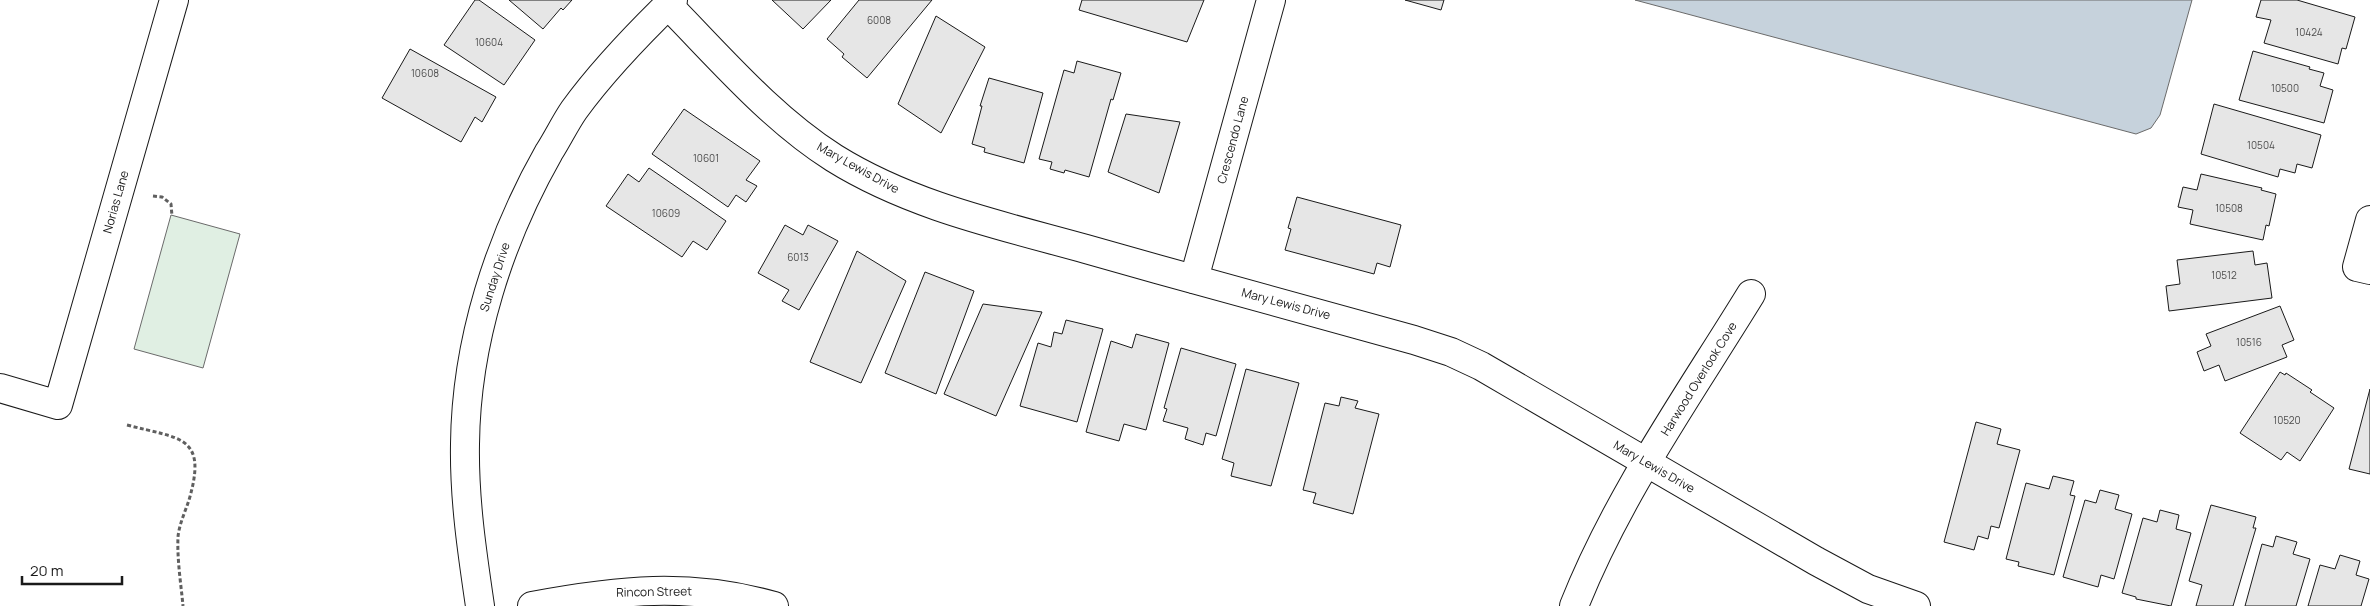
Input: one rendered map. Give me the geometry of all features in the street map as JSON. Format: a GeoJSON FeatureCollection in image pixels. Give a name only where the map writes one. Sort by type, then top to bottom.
{"type":"FeatureCollection","features":[{"type":"Feature","properties":{"kind":"street","name":"Norias Lane"},"geometry":{"type":"LineString","coordinates":[[0,388],[58,404],[174,0]]}},
{"type":"Feature","properties":{"kind":"street","name":"Crescendo Lane"},"geometry":{"type":"LineString","coordinates":[[1194,279],[1271,0]]}},
{"type":"Feature","properties":{"kind":"street","name":"Mary Lewis Drive"},"geometry":{"type":"LineString","coordinates":[[671,3],[773,111],[800,135],[836,159],[883,185],[968,216],[1414,340],[1451,352],[1481,366],[1859,584],[1916,606]]}},
{"type":"Feature","properties":{"kind":"street","name":"Sunday Drive"},"geometry":{"type":"LineString","coordinates":[[480,606],[465,494],[465,442],[474,354],[489,291],[519,208],[573,111],[606,70],[671,3]]}},
{"type":"Feature","properties":{"kind":"street"},"geometry":{"type":"LineString","coordinates":[[2363,269],[2370,220]]}},
{"type":"Feature","properties":{"kind":"street","name":"Harwood Overlook Cove"},"geometry":{"type":"LineString","coordinates":[[1574,606],[1602,542],[1647,463],[1751,294]]}},
{"type":"Feature","properties":{"kind":"street","name":"Rincon Street"},"geometry":{"type":"LineString","coordinates":[[532,606],[624,591],[667,590],[706,592],[750,599],[774,606]]}},
{"type":"Feature","properties":{"kind":"path"},"geometry":{"type":"LineString","coordinates":[[153,196],[162,198],[171,204],[172,216]]}},
{"type":"Feature","properties":{"kind":"path"},"geometry":{"type":"LineString","coordinates":[[127,424],[179,441],[193,451],[196,460],[194,480],[178,537],[183,606]]}},
{"type":"Feature","properties":{"kind":"green space"},"geometry":{"type":"Polygon","coordinates":[[[171,215],[240,234],[203,368],[134,349],[171,215]]]}},
{"type":"Feature","properties":{"kind":"shaded area"},"geometry":{"type":"Polygon","coordinates":[[[1635,0],[2192,0],[2160,115],[2151,128],[2136,134],[1635,0]]]}},
{"type":"Feature","properties":{"kind":"building"},"geometry":{"type":"Polygon","coordinates":[[[475,0],[479,0],[535,40],[504,85],[444,45],[475,0]]]}},
{"type":"Feature","properties":{"kind":"building"},"geometry":{"type":"Polygon","coordinates":[[[509,0],[572,0],[563,10],[561,8],[543,29],[509,0]]]}},
{"type":"Feature","properties":{"kind":"building"},"geometry":{"type":"Polygon","coordinates":[[[772,0],[831,0],[803,29],[772,0]]]}},
{"type":"Feature","properties":{"kind":"building"},"geometry":{"type":"Polygon","coordinates":[[[859,0],[932,0],[867,78],[842,57],[844,54],[827,39],[859,0]]]}},
{"type":"Feature","properties":{"kind":"building"},"geometry":{"type":"Polygon","coordinates":[[[1082,0],[1204,0],[1187,42],[1079,10],[1082,0]]]}},
{"type":"Feature","properties":{"kind":"building"},"geometry":{"type":"Polygon","coordinates":[[[1405,0],[1444,0],[1441,10],[1405,0]]]}},
{"type":"Feature","properties":{"kind":"building"},"geometry":{"type":"Polygon","coordinates":[[[2261,0],[2297,0],[2355,17],[2346,49],[2342,48],[2338,64],[2264,43],[2271,20],[2256,17],[2261,0]]]}},
{"type":"Feature","properties":{"kind":"building"},"geometry":{"type":"Polygon","coordinates":[[[936,16],[985,47],[941,133],[898,104],[936,16]]]}},
{"type":"Feature","properties":{"kind":"building"},"geometry":{"type":"Polygon","coordinates":[[[410,49],[496,97],[482,122],[475,117],[461,142],[382,98],[410,49]]]}},
{"type":"Feature","properties":{"kind":"building"},"geometry":{"type":"Polygon","coordinates":[[[2253,51],[2310,67],[2309,69],[2324,73],[2320,86],[2333,90],[2324,123],[2239,100],[2253,51]]]}},
{"type":"Feature","properties":{"kind":"building"},"geometry":{"type":"Polygon","coordinates":[[[1077,61],[1121,73],[1113,100],[1111,99],[1089,177],[1065,170],[1064,173],[1050,169],[1052,162],[1039,159],[1064,70],[1074,73],[1077,61]]]}},
{"type":"Feature","properties":{"kind":"building"},"geometry":{"type":"Polygon","coordinates":[[[989,78],[1043,93],[1024,163],[984,152],[985,148],[972,144],[982,106],[980,106],[989,78]]]}},
{"type":"Feature","properties":{"kind":"building"},"geometry":{"type":"Polygon","coordinates":[[[2214,104],[2321,135],[2312,168],[2297,164],[2295,173],[2280,169],[2278,177],[2201,154],[2214,104]]]}},
{"type":"Feature","properties":{"kind":"building"},"geometry":{"type":"Polygon","coordinates":[[[684,109],[760,161],[746,180],[757,186],[746,202],[736,195],[728,207],[652,154],[684,109]]]}},
{"type":"Feature","properties":{"kind":"building"},"geometry":{"type":"Polygon","coordinates":[[[1126,114],[1180,122],[1159,193],[1108,172],[1126,114]]]}},
{"type":"Feature","properties":{"kind":"building"},"geometry":{"type":"Polygon","coordinates":[[[649,168],[726,221],[707,250],[693,241],[682,257],[606,206],[628,174],[639,182],[649,168]]]}},
{"type":"Feature","properties":{"kind":"building"},"geometry":{"type":"Polygon","coordinates":[[[2201,174],[2262,188],[2261,190],[2276,194],[2269,226],[2266,225],[2263,240],[2190,224],[2193,210],[2178,207],[2183,187],[2197,190],[2201,174]]]}},
{"type":"Feature","properties":{"kind":"building"},"geometry":{"type":"Polygon","coordinates":[[[1297,197],[1401,225],[1390,267],[1377,263],[1374,274],[1285,250],[1291,229],[1288,228],[1297,197]]]}},
{"type":"Feature","properties":{"kind":"building"},"geometry":{"type":"Polygon","coordinates":[[[785,225],[803,235],[808,225],[838,241],[799,310],[782,301],[789,290],[758,273],[785,225]]]}},
{"type":"Feature","properties":{"kind":"building"},"geometry":{"type":"Polygon","coordinates":[[[857,251],[906,281],[861,383],[810,362],[857,251]]]}},
{"type":"Feature","properties":{"kind":"building"},"geometry":{"type":"Polygon","coordinates":[[[2253,251],[2255,265],[2267,263],[2272,298],[2169,311],[2166,286],[2180,284],[2177,260],[2253,251]]]}},
{"type":"Feature","properties":{"kind":"building"},"geometry":{"type":"Polygon","coordinates":[[[925,272],[974,291],[936,394],[885,373],[925,272]]]}},
{"type":"Feature","properties":{"kind":"building"},"geometry":{"type":"Polygon","coordinates":[[[983,304],[1042,312],[996,416],[944,394],[983,304]]]}},
{"type":"Feature","properties":{"kind":"building"},"geometry":{"type":"Polygon","coordinates":[[[2280,306],[2294,340],[2282,345],[2287,357],[2225,381],[2219,365],[2204,371],[2197,352],[2211,346],[2206,334],[2280,306]]]}},
{"type":"Feature","properties":{"kind":"building"},"geometry":{"type":"Polygon","coordinates":[[[1066,320],[1103,329],[1077,422],[1020,406],[1038,343],[1051,347],[1054,332],[1062,334],[1066,320]]]}},
{"type":"Feature","properties":{"kind":"building"},"geometry":{"type":"Polygon","coordinates":[[[1136,334],[1169,343],[1146,430],[1124,424],[1119,441],[1086,432],[1111,341],[1132,348],[1136,334]]]}},
{"type":"Feature","properties":{"kind":"building"},"geometry":{"type":"Polygon","coordinates":[[[1181,348],[1236,364],[1216,436],[1206,433],[1203,445],[1185,439],[1188,428],[1163,421],[1167,409],[1164,408],[1181,348]]]}},
{"type":"Feature","properties":{"kind":"building"},"geometry":{"type":"Polygon","coordinates":[[[1246,369],[1299,383],[1271,486],[1231,476],[1234,463],[1222,459],[1246,369]]]}},
{"type":"Feature","properties":{"kind":"building"},"geometry":{"type":"Polygon","coordinates":[[[2280,372],[2285,375],[2286,373],[2312,390],[2310,392],[2334,408],[2300,461],[2287,452],[2281,460],[2240,433],[2280,372]]]}},
{"type":"Feature","properties":{"kind":"building"},"geometry":{"type":"Polygon","coordinates":[[[2370,389],[2370,474],[2349,469],[2370,389]]]}},
{"type":"Feature","properties":{"kind":"building"},"geometry":{"type":"Polygon","coordinates":[[[1341,397],[1358,401],[1355,408],[1379,414],[1353,514],[1313,503],[1316,493],[1303,490],[1325,403],[1339,406],[1341,397]]]}},
{"type":"Feature","properties":{"kind":"building"},"geometry":{"type":"Polygon","coordinates":[[[1976,422],[2001,429],[1997,444],[2020,450],[1999,528],[1991,526],[1988,539],[1978,536],[1974,550],[1944,542],[1976,422]]]}},
{"type":"Feature","properties":{"kind":"building"},"geometry":{"type":"Polygon","coordinates":[[[2053,476],[2074,481],[2070,495],[2075,496],[2054,575],[2018,566],[2019,562],[2006,559],[2026,483],[2049,489],[2053,476]]]}},
{"type":"Feature","properties":{"kind":"building"},"geometry":{"type":"Polygon","coordinates":[[[2100,490],[2119,495],[2115,509],[2132,514],[2114,579],[2101,575],[2098,587],[2063,577],[2085,500],[2096,503],[2100,490]]]}},
{"type":"Feature","properties":{"kind":"building"},"geometry":{"type":"Polygon","coordinates":[[[2211,505],[2256,517],[2253,528],[2256,528],[2233,606],[2196,606],[2202,585],[2189,581],[2211,505]]]}},
{"type":"Feature","properties":{"kind":"building"},"geometry":{"type":"Polygon","coordinates":[[[2160,510],[2179,515],[2176,529],[2191,533],[2171,606],[2136,599],[2136,597],[2122,593],[2143,518],[2157,522],[2160,510]]]}},
{"type":"Feature","properties":{"kind":"building"},"geometry":{"type":"Polygon","coordinates":[[[2276,536],[2297,542],[2293,554],[2310,559],[2296,606],[2245,606],[2262,544],[2273,547],[2276,536]]]}},
{"type":"Feature","properties":{"kind":"building"},"geometry":{"type":"Polygon","coordinates":[[[2340,555],[2360,561],[2356,575],[2369,579],[2361,606],[2308,606],[2320,565],[2335,569],[2340,555]]]}}]}
